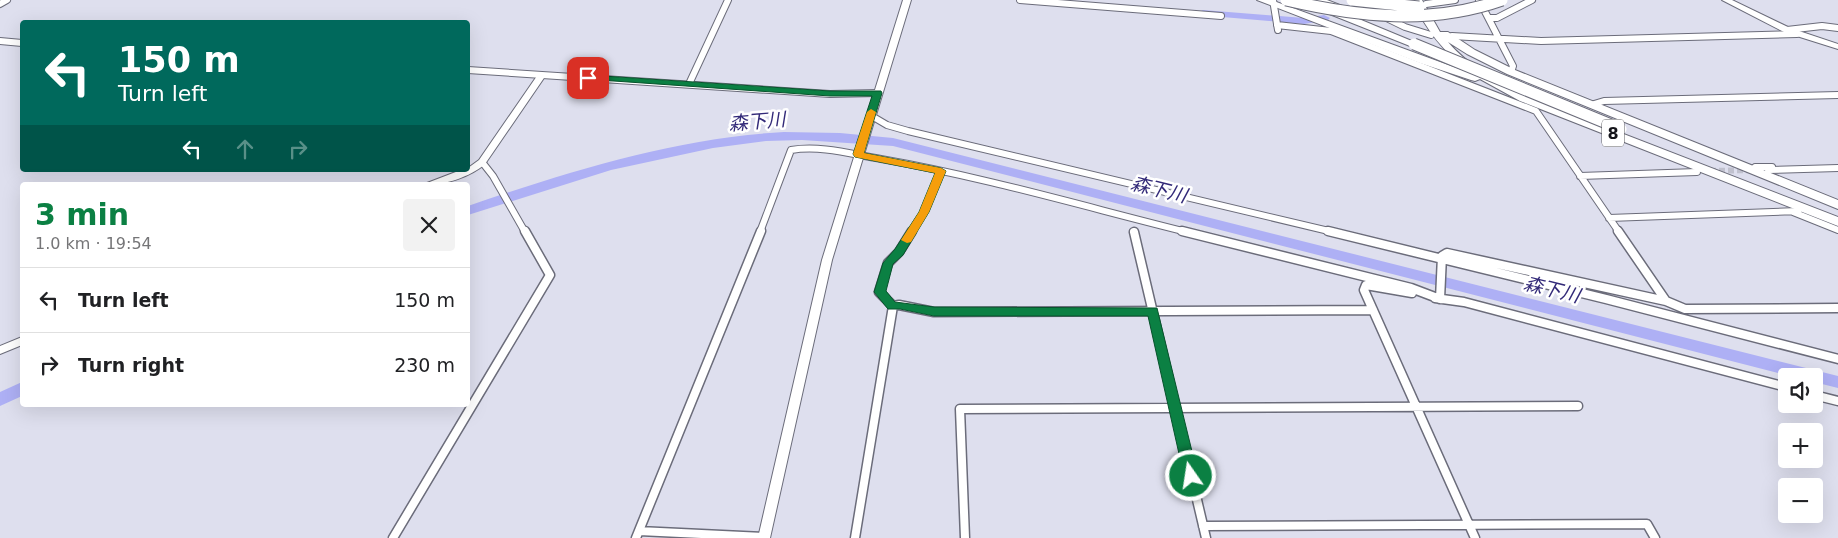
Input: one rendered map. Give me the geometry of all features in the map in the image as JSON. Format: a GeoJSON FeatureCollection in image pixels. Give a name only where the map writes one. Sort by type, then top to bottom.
{"type":"FeatureCollection","features":[{"type":"Feature","properties":{"kind":"highway"},"geometry":{"type":"LineString","coordinates":[[1262,0],[1274,2],[1424,62],[1464,72],[1503,92],[1524,99]]}},
{"type":"Feature","properties":{"kind":"highway"},"geometry":{"type":"LineString","coordinates":[[1286,0],[1360,14],[1419,16],[1480,8],[1502,0]]}},
{"type":"Feature","properties":{"kind":"highway","name":"8"},"geometry":{"type":"LineString","coordinates":[[1305,0],[1624,127],[1838,216]]}},
{"type":"Feature","properties":{"kind":"highway","name":"8"},"geometry":{"type":"LineString","coordinates":[[1318,0],[1416,43]]}},
{"type":"Feature","properties":{"kind":"highway"},"geometry":{"type":"LineString","coordinates":[[1352,0],[1383,5],[1429,7],[1480,0]]}},
{"type":"Feature","properties":{"kind":"highway","name":"8"},"geometry":{"type":"LineString","coordinates":[[1420,2],[1431,21],[1451,40],[1511,72],[1753,169],[1768,172],[1838,205]]}},
{"type":"Feature","properties":{"kind":"highway","name":"8"},"geometry":{"type":"LineString","coordinates":[[1420,2],[1427,22],[1458,58],[1488,81],[1524,99],[1796,210],[1838,222]]}},
{"type":"Feature","properties":{"kind":"highway","name":"8"},"geometry":{"type":"LineString","coordinates":[[1624,127],[1838,210]]}},
{"type":"Feature","properties":{"kind":"street"},"geometry":{"type":"LineString","coordinates":[[0,4],[7,0]]}},
{"type":"Feature","properties":{"kind":"street"},"geometry":{"type":"LineString","coordinates":[[689,84],[728,0],[719,0]]}},
{"type":"Feature","properties":{"kind":"street"},"geometry":{"type":"LineString","coordinates":[[907,0],[859,153],[828,260],[764,537],[638,535],[772,203],[791,150],[821,148],[859,153],[941,171],[1411,288],[1440,297]]}},
{"type":"Feature","properties":{"kind":"street"},"geometry":{"type":"LineString","coordinates":[[1020,0],[1221,16]]}},
{"type":"Feature","properties":{"kind":"street"},"geometry":{"type":"LineString","coordinates":[[1375,0],[1364,7],[1385,19],[1431,35]]}},
{"type":"Feature","properties":{"kind":"street"},"geometry":{"type":"LineString","coordinates":[[1379,0],[1420,2],[1455,0]]}},
{"type":"Feature","properties":{"kind":"street"},"geometry":{"type":"LineString","coordinates":[[1480,0],[1513,66],[1511,72]]}},
{"type":"Feature","properties":{"kind":"street"},"geometry":{"type":"LineString","coordinates":[[1490,18],[1497,18],[1532,0]]}},
{"type":"Feature","properties":{"kind":"street"},"geometry":{"type":"LineString","coordinates":[[1726,0],[1787,30],[1838,46]]}},
{"type":"Feature","properties":{"kind":"street"},"geometry":{"type":"LineString","coordinates":[[1274,2],[1277,23],[1331,31],[1536,111],[1666,301]]}},
{"type":"Feature","properties":{"kind":"street"},"geometry":{"type":"LineString","coordinates":[[1787,30],[1822,26],[1838,28]]}},
{"type":"Feature","properties":{"kind":"street"},"geometry":{"type":"LineString","coordinates":[[1452,36],[1550,41],[1797,34]]}},
{"type":"Feature","properties":{"kind":"street"},"geometry":{"type":"LineString","coordinates":[[0,41],[20,43]]}},
{"type":"Feature","properties":{"kind":"street"},"geometry":{"type":"LineString","coordinates":[[470,70],[830,94],[878,93]]}},
{"type":"Feature","properties":{"kind":"street"},"geometry":{"type":"LineString","coordinates":[[470,170],[482,162],[542,75]]}},
{"type":"Feature","properties":{"kind":"street"},"geometry":{"type":"LineString","coordinates":[[1594,104],[1604,101],[1838,95]]}},
{"type":"Feature","properties":{"kind":"street"},"geometry":{"type":"LineString","coordinates":[[870,118],[908,130],[1668,314],[1838,359]]}},
{"type":"Feature","properties":{"kind":"street"},"geometry":{"type":"LineString","coordinates":[[393,538],[550,275],[493,176],[482,162]]}},
{"type":"Feature","properties":{"kind":"street"},"geometry":{"type":"LineString","coordinates":[[1753,169],[1755,167],[1786,167],[1791,169],[1838,168]]}},
{"type":"Feature","properties":{"kind":"street"},"geometry":{"type":"LineString","coordinates":[[1580,176],[1675,172],[1699,169]]}},
{"type":"Feature","properties":{"kind":"street"},"geometry":{"type":"LineString","coordinates":[[1768,172],[1790,172],[1791,169]]}},
{"type":"Feature","properties":{"kind":"street"},"geometry":{"type":"LineString","coordinates":[[893,306],[880,292],[888,263],[899,252],[924,212],[941,171]]}},
{"type":"Feature","properties":{"kind":"street"},"geometry":{"type":"LineString","coordinates":[[438,182],[464,172]]}},
{"type":"Feature","properties":{"kind":"street"},"geometry":{"type":"LineString","coordinates":[[1609,218],[1796,210],[1838,230]]}},
{"type":"Feature","properties":{"kind":"street"},"geometry":{"type":"LineString","coordinates":[[1134,232],[1206,538]]}},
{"type":"Feature","properties":{"kind":"street"},"geometry":{"type":"LineString","coordinates":[[1440,297],[1441,259],[1447,253],[1666,301],[1685,309],[1838,308]]}},
{"type":"Feature","properties":{"kind":"street"},"geometry":{"type":"LineString","coordinates":[[1475,538],[1364,290],[1366,285],[1464,302],[1778,385]]}},
{"type":"Feature","properties":{"kind":"street"},"geometry":{"type":"LineString","coordinates":[[893,306],[900,305],[934,312],[1373,310]]}},
{"type":"Feature","properties":{"kind":"street"},"geometry":{"type":"LineString","coordinates":[[855,538],[893,306]]}},
{"type":"Feature","properties":{"kind":"street"},"geometry":{"type":"LineString","coordinates":[[0,350],[20,341]]}},
{"type":"Feature","properties":{"kind":"street"},"geometry":{"type":"LineString","coordinates":[[1823,398],[1838,402]]}},
{"type":"Feature","properties":{"kind":"street"},"geometry":{"type":"LineString","coordinates":[[965,538],[960,409],[1578,406]]}},
{"type":"Feature","properties":{"kind":"street"},"geometry":{"type":"LineString","coordinates":[[1203,526],[1647,524],[1656,538]]}},
{"type":"Feature","properties":{"kind":"waterway"},"geometry":{"type":"LineString","coordinates":[[1203,13],[1304,21],[1324,18]]}},
{"type":"Feature","properties":{"kind":"waterway","name":"森下川"},"geometry":{"type":"LineString","coordinates":[[470,210],[607,167],[678,150],[713,144],[766,137],[802,136],[840,137],[893,142],[1838,382]]}},
{"type":"Feature","properties":{"kind":"waterway","name":"森下川"},"geometry":{"type":"LineString","coordinates":[[0,399],[20,390]]}},
{"type":"Feature","properties":{"kind":"tunnel"},"geometry":{"type":"LineString","coordinates":[[1710,171],[1753,170]]}},
{"type":"Feature","properties":{"kind":"slow traffic"},"geometry":{"type":"LineString","coordinates":[[871,112],[858,154],[941,171],[924,212],[907,240]]}},
{"type":"Feature","properties":{"kind":"route"},"geometry":{"type":"LineString","coordinates":[[588,78],[830,94],[878,93],[858,154],[941,171],[924,212],[899,252],[888,263],[880,292],[893,306],[900,305],[934,312],[1153,311],[1191,476]]}}]}
